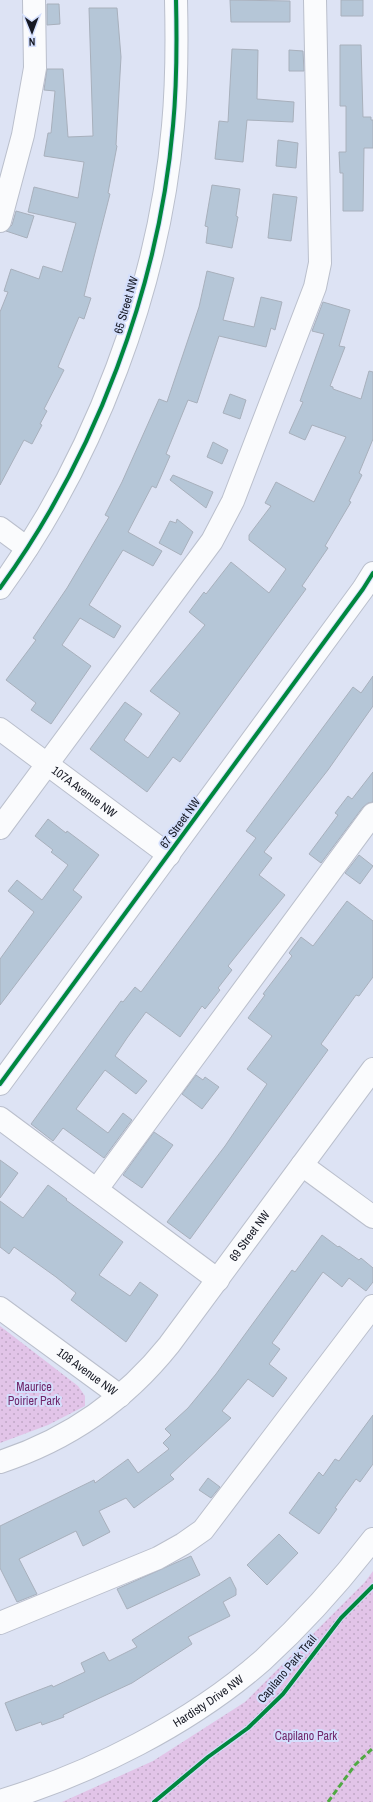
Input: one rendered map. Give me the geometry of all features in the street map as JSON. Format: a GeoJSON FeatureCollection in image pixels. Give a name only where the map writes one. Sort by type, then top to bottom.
{"type":"FeatureCollection","features":[{"type":"Feature","properties":{"kind":"street"},"geometry":{"type":"LineString","coordinates":[[0,221],[23,135],[35,68],[34,0]]}},
{"type":"Feature","properties":{"kind":"street","name":"65 Street NW"},"geometry":{"type":"LineString","coordinates":[[0,588],[49,514],[102,407],[123,351],[142,289],[156,232],[168,164],[176,76],[176,0]]}},
{"type":"Feature","properties":{"kind":"street"},"geometry":{"type":"LineString","coordinates":[[0,828],[212,541],[224,522],[315,287],[320,262],[315,0]]}},
{"type":"Feature","properties":{"kind":"street"},"geometry":{"type":"LineString","coordinates":[[0,528],[27,548]]}},
{"type":"Feature","properties":{"kind":"street","name":"67 Street NW"},"geometry":{"type":"LineString","coordinates":[[0,1084],[370,586]]}},
{"type":"Feature","properties":{"kind":"street","name":"107A Avenue NW"},"geometry":{"type":"LineString","coordinates":[[0,729],[169,855]]}},
{"type":"Feature","properties":{"kind":"street"},"geometry":{"type":"LineString","coordinates":[[96,1189],[373,814]]}},
{"type":"Feature","properties":{"kind":"street","name":"69 Street NW"},"geometry":{"type":"LineString","coordinates":[[120,1396],[155,1363],[373,1069]]}},
{"type":"Feature","properties":{"kind":"street"},"geometry":{"type":"LineString","coordinates":[[0,1118],[218,1280]]}},
{"type":"Feature","properties":{"kind":"street"},"geometry":{"type":"LineString","coordinates":[[302,1165],[373,1217]]}},
{"type":"Feature","properties":{"kind":"street"},"geometry":{"type":"LineString","coordinates":[[0,1623],[158,1558],[183,1544],[203,1530],[373,1306]]}},
{"type":"Feature","properties":{"kind":"street","name":"108 Avenue NW"},"geometry":{"type":"LineString","coordinates":[[0,1308],[120,1396],[94,1417],[60,1437],[16,1457],[0,1462]]}},
{"type":"Feature","properties":{"kind":"street","name":"Hardisty Drive NW"},"geometry":{"type":"LineString","coordinates":[[0,1801],[70,1776],[125,1751],[165,1729],[208,1701],[262,1660],[294,1629],[323,1599],[373,1539]]}},
{"type":"Feature","properties":{"kind":"green space","name":"Maurice Poirier Park"},"geometry":{"type":"Polygon","coordinates":[[[0,1326],[78,1386],[85,1396],[85,1406],[48,1425],[0,1443],[0,1326]]]}},
{"type":"Feature","properties":{"kind":"green space","name":"Capilano Park"},"geometry":{"type":"Polygon","coordinates":[[[373,1571],[373,1802],[62,1802],[153,1761],[245,1702],[365,1582],[373,1571]]]}},
{"type":"Feature","properties":{"kind":"building"},"geometry":{"type":"Polygon","coordinates":[[[230,0],[290,1],[290,22],[231,22],[230,0]]]}},
{"type":"Feature","properties":{"kind":"building"},"geometry":{"type":"Polygon","coordinates":[[[341,0],[363,0],[363,16],[341,16],[341,0]]]}},
{"type":"Feature","properties":{"kind":"building"},"geometry":{"type":"Polygon","coordinates":[[[47,4],[59,4],[60,24],[47,25],[47,4]]]}},
{"type":"Feature","properties":{"kind":"building"},"geometry":{"type":"Polygon","coordinates":[[[89,8],[117,8],[121,57],[117,146],[108,193],[110,194],[84,296],[91,298],[84,319],[79,317],[58,367],[64,370],[44,409],[47,411],[40,424],[42,425],[32,444],[24,440],[0,485],[0,312],[8,292],[4,291],[11,269],[39,279],[43,266],[62,272],[76,223],[28,212],[34,187],[78,198],[84,162],[44,156],[48,133],[51,133],[55,91],[44,90],[47,69],[63,69],[68,137],[93,136],[89,8]]]}},
{"type":"Feature","properties":{"kind":"building"},"geometry":{"type":"Polygon","coordinates":[[[340,45],[361,45],[363,117],[371,117],[371,120],[373,120],[373,148],[364,148],[363,211],[343,211],[343,173],[340,173],[339,152],[346,152],[346,106],[340,106],[340,45]]]}},
{"type":"Feature","properties":{"kind":"building"},"geometry":{"type":"Polygon","coordinates":[[[232,49],[258,50],[257,99],[294,102],[293,122],[247,120],[243,162],[215,159],[219,121],[228,122],[232,49]]]}},
{"type":"Feature","properties":{"kind":"building"},"geometry":{"type":"Polygon","coordinates":[[[289,50],[303,51],[304,71],[289,71],[289,50]]]}},
{"type":"Feature","properties":{"kind":"building"},"geometry":{"type":"Polygon","coordinates":[[[278,140],[298,143],[296,168],[276,166],[278,140]]]}},
{"type":"Feature","properties":{"kind":"building"},"geometry":{"type":"Polygon","coordinates":[[[212,185],[240,189],[236,216],[238,217],[232,248],[206,243],[208,227],[205,226],[212,185]]]}},
{"type":"Feature","properties":{"kind":"building"},"geometry":{"type":"Polygon","coordinates":[[[273,194],[297,197],[291,241],[268,238],[273,194]]]}},
{"type":"Feature","properties":{"kind":"building"},"geometry":{"type":"Polygon","coordinates":[[[16,211],[34,216],[27,238],[6,231],[12,225],[16,211]]]}},
{"type":"Feature","properties":{"kind":"building"},"geometry":{"type":"Polygon","coordinates":[[[207,271],[234,278],[223,320],[254,327],[261,297],[282,302],[275,330],[271,328],[266,347],[219,336],[197,403],[188,400],[166,454],[170,456],[156,488],[152,486],[128,532],[162,551],[153,566],[123,550],[89,605],[121,626],[114,638],[80,618],[62,645],[91,666],[51,724],[31,710],[36,703],[6,680],[36,640],[33,638],[67,588],[109,517],[105,515],[122,482],[159,399],[167,402],[199,307],[207,271]]]}},
{"type":"Feature","properties":{"kind":"building"},"geometry":{"type":"Polygon","coordinates":[[[323,302],[350,310],[339,346],[345,347],[330,386],[333,387],[333,389],[361,399],[369,371],[373,372],[373,439],[359,473],[362,475],[349,501],[351,502],[325,546],[328,548],[302,586],[306,589],[180,762],[173,757],[147,792],[90,749],[125,702],[142,714],[124,740],[148,758],[180,713],[150,691],[205,625],[189,612],[204,592],[206,594],[231,562],[269,593],[286,569],[249,540],[249,535],[271,506],[265,503],[276,482],[314,502],[346,437],[312,425],[305,440],[289,433],[303,402],[300,401],[324,334],[312,331],[323,302]]]}},
{"type":"Feature","properties":{"kind":"building"},"geometry":{"type":"Polygon","coordinates":[[[230,394],[246,400],[240,419],[223,413],[230,394]]]}},
{"type":"Feature","properties":{"kind":"building"},"geometry":{"type":"Polygon","coordinates":[[[213,442],[228,450],[222,464],[207,457],[213,442]]]}},
{"type":"Feature","properties":{"kind":"building"},"geometry":{"type":"Polygon","coordinates":[[[173,475],[213,492],[206,508],[170,480],[173,475]]]}},
{"type":"Feature","properties":{"kind":"building"},"geometry":{"type":"Polygon","coordinates":[[[177,519],[193,532],[181,555],[159,543],[170,521],[176,523],[177,519]]]}},
{"type":"Feature","properties":{"kind":"building"},"geometry":{"type":"Polygon","coordinates":[[[373,676],[373,706],[328,770],[264,852],[272,858],[259,875],[285,895],[228,966],[232,970],[218,988],[220,990],[205,1009],[202,1006],[180,1037],[146,1012],[115,1056],[147,1081],[136,1094],[105,1070],[76,1109],[108,1133],[123,1113],[132,1120],[104,1158],[63,1128],[53,1141],[31,1124],[121,1001],[123,1002],[135,987],[141,992],[256,838],[246,831],[353,687],[361,693],[373,676]]]}},
{"type":"Feature","properties":{"kind":"building"},"geometry":{"type":"Polygon","coordinates":[[[373,772],[373,802],[368,803],[363,807],[321,863],[309,854],[338,815],[335,813],[348,796],[352,799],[373,772]]]}},
{"type":"Feature","properties":{"kind":"building"},"geometry":{"type":"Polygon","coordinates":[[[48,819],[99,855],[73,890],[82,897],[0,1005],[0,959],[34,912],[8,891],[17,880],[42,900],[68,865],[51,852],[53,850],[35,836],[48,819]]]}},
{"type":"Feature","properties":{"kind":"building"},"geometry":{"type":"Polygon","coordinates":[[[359,855],[373,866],[360,884],[345,873],[359,855]]]}},
{"type":"Feature","properties":{"kind":"building"},"geometry":{"type":"Polygon","coordinates":[[[347,901],[373,921],[373,977],[359,996],[356,995],[321,1044],[328,1050],[190,1239],[167,1222],[225,1146],[267,1084],[247,1069],[272,1036],[248,1018],[265,995],[263,994],[292,956],[289,953],[301,937],[313,946],[347,901]]]}},
{"type":"Feature","properties":{"kind":"building"},"geometry":{"type":"Polygon","coordinates":[[[196,1075],[203,1080],[205,1077],[219,1087],[202,1109],[182,1094],[196,1075]]]}},
{"type":"Feature","properties":{"kind":"building"},"geometry":{"type":"Polygon","coordinates":[[[154,1132],[173,1145],[142,1188],[123,1175],[154,1132]]]}},
{"type":"Feature","properties":{"kind":"building"},"geometry":{"type":"Polygon","coordinates":[[[0,1160],[18,1173],[0,1198],[0,1160]]]}},
{"type":"Feature","properties":{"kind":"building"},"geometry":{"type":"Polygon","coordinates":[[[48,1185],[123,1242],[99,1275],[130,1296],[140,1282],[158,1295],[126,1342],[71,1300],[76,1293],[56,1277],[14,1247],[9,1254],[0,1247],[0,1201],[23,1218],[48,1185]]]}},
{"type":"Feature","properties":{"kind":"building"},"geometry":{"type":"Polygon","coordinates":[[[322,1235],[359,1260],[361,1258],[373,1268],[373,1282],[366,1291],[349,1278],[342,1287],[323,1272],[272,1343],[280,1349],[269,1364],[287,1378],[273,1397],[248,1379],[222,1411],[231,1418],[170,1475],[174,1479],[134,1508],[126,1498],[99,1511],[110,1532],[83,1546],[76,1531],[19,1559],[37,1594],[17,1602],[0,1568],[0,1526],[94,1480],[95,1483],[128,1459],[138,1473],[169,1449],[163,1443],[171,1435],[165,1429],[188,1408],[216,1374],[292,1270],[295,1272],[322,1235]]]}},
{"type":"Feature","properties":{"kind":"building"},"geometry":{"type":"Polygon","coordinates":[[[373,1415],[373,1464],[360,1482],[356,1479],[335,1508],[337,1509],[319,1534],[289,1513],[319,1472],[323,1476],[335,1459],[339,1461],[373,1415]]]}},
{"type":"Feature","properties":{"kind":"building"},"geometry":{"type":"Polygon","coordinates":[[[208,1478],[220,1487],[211,1498],[199,1490],[208,1478]]]}},
{"type":"Feature","properties":{"kind":"building"},"geometry":{"type":"Polygon","coordinates":[[[279,1534],[298,1553],[267,1585],[247,1565],[279,1534]]]}},
{"type":"Feature","properties":{"kind":"building"},"geometry":{"type":"Polygon","coordinates":[[[191,1556],[200,1575],[127,1609],[117,1589],[191,1556]]]}},
{"type":"Feature","properties":{"kind":"building"},"geometry":{"type":"Polygon","coordinates":[[[230,1577],[236,1589],[236,1595],[223,1602],[230,1616],[188,1637],[192,1644],[132,1683],[63,1715],[64,1717],[42,1725],[41,1722],[16,1731],[5,1703],[52,1685],[53,1687],[85,1672],[81,1663],[104,1652],[109,1661],[137,1647],[132,1640],[230,1577]]]}},
{"type":"Feature","properties":{"kind":"marked path"},"geometry":{"type":"LineString","coordinates":[[328,1802],[355,1765],[373,1748]]}},
{"type":"Feature","properties":{"kind":"cycle path"},"geometry":{"type":"LineString","coordinates":[[0,588],[34,537],[65,483],[93,427],[117,368],[137,308],[153,248],[165,187],[173,126],[177,47],[176,0]]}},
{"type":"Feature","properties":{"kind":"cycle path"},"geometry":{"type":"LineString","coordinates":[[0,1084],[363,589],[373,573]]}},
{"type":"Feature","properties":{"kind":"cycle path","name":"Capilano Park Trail"},"geometry":{"type":"LineString","coordinates":[[154,1802],[208,1757],[248,1728],[283,1694],[341,1618],[373,1586]]}}]}
